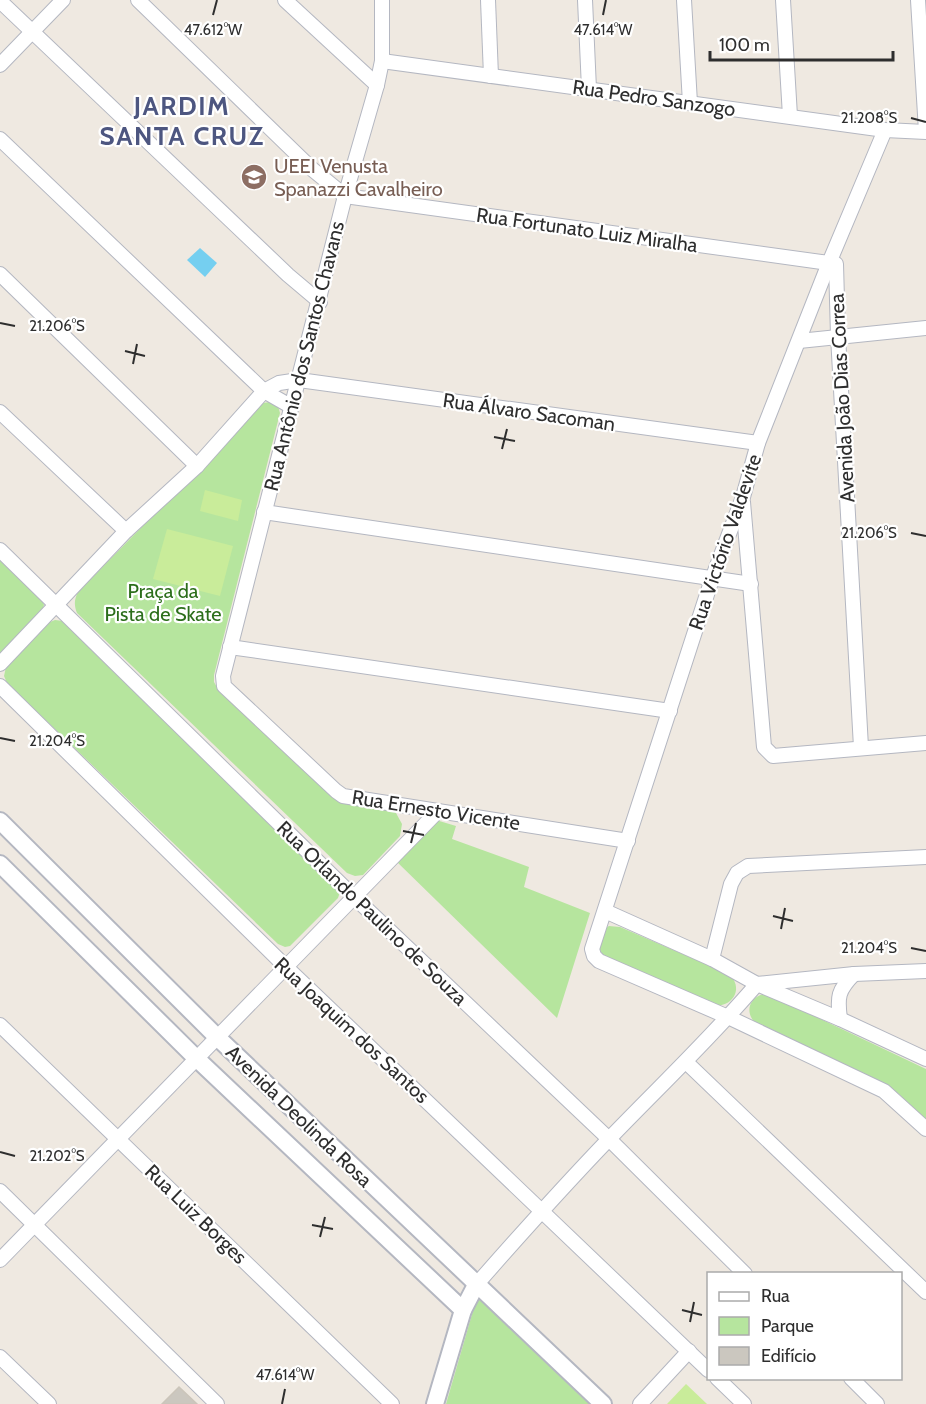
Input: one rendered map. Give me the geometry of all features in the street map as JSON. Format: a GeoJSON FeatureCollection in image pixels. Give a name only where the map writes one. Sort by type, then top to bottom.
{"type":"FeatureCollection","features":[{"type":"Feature","properties":{"kind":"street"},"geometry":{"type":"LineString","coordinates":[[0,65],[63,0]]}},
{"type":"Feature","properties":{"kind":"street"},"geometry":{"type":"LineString","coordinates":[[138,0],[312,169],[345,196]]}},
{"type":"Feature","properties":{"kind":"street"},"geometry":{"type":"LineString","coordinates":[[285,0],[376,85]]}},
{"type":"Feature","properties":{"kind":"street","name":"Rua Antônio dos Santos Chavans"},"geometry":{"type":"LineString","coordinates":[[223,676],[320,302],[345,196],[382,61],[382,0]]}},
{"type":"Feature","properties":{"kind":"street"},"geometry":{"type":"LineString","coordinates":[[488,0],[491,76]]}},
{"type":"Feature","properties":{"kind":"street"},"geometry":{"type":"LineString","coordinates":[[585,0],[589,89]]}},
{"type":"Feature","properties":{"kind":"street"},"geometry":{"type":"LineString","coordinates":[[684,0],[690,103]]}},
{"type":"Feature","properties":{"kind":"street"},"geometry":{"type":"LineString","coordinates":[[783,0],[790,116]]}},
{"type":"Feature","properties":{"kind":"street"},"geometry":{"type":"LineString","coordinates":[[918,0],[926,132]]}},
{"type":"Feature","properties":{"kind":"street"},"geometry":{"type":"LineString","coordinates":[[0,1],[288,275],[320,302]]}},
{"type":"Feature","properties":{"kind":"street","name":"Rua Pedro Sanzogo"},"geometry":{"type":"LineString","coordinates":[[382,61],[885,130],[926,132]]}},
{"type":"Feature","properties":{"kind":"street","name":"Rua Victório Valdevite"},"geometry":{"type":"LineString","coordinates":[[728,1017],[599,961],[592,950],[712,579],[743,497],[758,443],[833,263],[885,130]]}},
{"type":"Feature","properties":{"kind":"street"},"geometry":{"type":"LineString","coordinates":[[0,140],[264,391],[292,406]]}},
{"type":"Feature","properties":{"kind":"street","name":"Rua Fortunato Luiz Miralha"},"geometry":{"type":"LineString","coordinates":[[345,196],[833,263]]}},
{"type":"Feature","properties":{"kind":"street","name":"Avenida João Dias Correa"},"geometry":{"type":"LineString","coordinates":[[833,263],[861,747]]}},
{"type":"Feature","properties":{"kind":"street"},"geometry":{"type":"LineString","coordinates":[[0,274],[197,466]]}},
{"type":"Feature","properties":{"kind":"street"},"geometry":{"type":"LineString","coordinates":[[799,341],[926,328]]}},
{"type":"Feature","properties":{"kind":"street"},"geometry":{"type":"LineString","coordinates":[[0,664],[126,531],[197,466],[264,391],[279,383],[299,380]]}},
{"type":"Feature","properties":{"kind":"street","name":"Rua Álvaro Sacoman"},"geometry":{"type":"LineString","coordinates":[[299,380],[758,443]]}},
{"type":"Feature","properties":{"kind":"street"},"geometry":{"type":"LineString","coordinates":[[0,412],[126,531]]}},
{"type":"Feature","properties":{"kind":"street"},"geometry":{"type":"LineString","coordinates":[[743,497],[764,747],[773,756],[926,743]]}},
{"type":"Feature","properties":{"kind":"street"},"geometry":{"type":"LineString","coordinates":[[264,513],[751,584]]}},
{"type":"Feature","properties":{"kind":"street","name":"Rua Orlando Paulino de Souza"},"geometry":{"type":"LineString","coordinates":[[0,550],[353,896],[609,1138],[743,1272]]}},
{"type":"Feature","properties":{"kind":"street"},"geometry":{"type":"LineString","coordinates":[[230,646],[670,711]]}},
{"type":"Feature","properties":{"kind":"street","name":"Rua Ernesto Vicente"},"geometry":{"type":"LineString","coordinates":[[223,676],[227,690],[343,796],[628,841]]}},
{"type":"Feature","properties":{"kind":"street","name":"Rua Joaquim dos Santos"},"geometry":{"type":"LineString","coordinates":[[0,686],[286,967],[707,1369]]}},
{"type":"Feature","properties":{"kind":"street"},"geometry":{"type":"LineString","coordinates":[[0,1260],[438,811]]}},
{"type":"Feature","properties":{"kind":"street","name":"Avenida Deolinda Rosa"},"geometry":{"type":"LineString","coordinates":[[0,821],[218,1038],[603,1404]]}},
{"type":"Feature","properties":{"kind":"street"},"geometry":{"type":"LineString","coordinates":[[712,959],[731,884],[737,873],[748,866],[926,857]]}},
{"type":"Feature","properties":{"kind":"street","name":"Avenida Deolinda Rosa"},"geometry":{"type":"LineString","coordinates":[[0,864],[196,1058],[463,1310]]}},
{"type":"Feature","properties":{"kind":"street"},"geometry":{"type":"LineString","coordinates":[[605,911],[712,959],[757,984],[926,1059]]}},
{"type":"Feature","properties":{"kind":"street"},"geometry":{"type":"LineString","coordinates":[[435,1404],[463,1310],[476,1285],[609,1138],[686,1062],[757,984],[854,974],[926,970]]}},
{"type":"Feature","properties":{"kind":"street"},"geometry":{"type":"LineString","coordinates":[[840,1019],[838,999],[843,985],[854,974]]}},
{"type":"Feature","properties":{"kind":"street"},"geometry":{"type":"LineString","coordinates":[[728,1017],[884,1091],[926,1129]]}},
{"type":"Feature","properties":{"kind":"street","name":"Rua Luiz Borges"},"geometry":{"type":"LineString","coordinates":[[0,1025],[392,1404]]}},
{"type":"Feature","properties":{"kind":"street"},"geometry":{"type":"LineString","coordinates":[[686,1062],[926,1292]]}},
{"type":"Feature","properties":{"kind":"street"},"geometry":{"type":"LineString","coordinates":[[0,1191],[217,1404]]}},
{"type":"Feature","properties":{"kind":"street"},"geometry":{"type":"LineString","coordinates":[[640,1404],[689,1351]]}},
{"type":"Feature","properties":{"kind":"street"},"geometry":{"type":"LineString","coordinates":[[0,1357],[49,1404]]}},
{"type":"Feature","properties":{"kind":"street"},"geometry":{"type":"LineString","coordinates":[[719,1380],[744,1404]]}},
{"type":"Feature","properties":{"kind":"street"},"geometry":{"type":"LineString","coordinates":[[853,1380],[877,1404]]}},
{"type":"Feature","properties":{"kind":"green space","name":"Praça da Pista de Skate"},"geometry":{"type":"Polygon","coordinates":[[[270,402],[278,406],[280,413],[214,682],[219,691],[342,801],[391,809],[396,813],[402,824],[400,836],[363,875],[355,876],[347,873],[77,613],[75,607],[78,592],[263,403],[270,402]]]}},
{"type":"Feature","properties":{"kind":"green space"},"geometry":{"type":"Polygon","coordinates":[[[205,490],[242,500],[238,521],[200,511],[205,490]]]}},
{"type":"Feature","properties":{"kind":"green space"},"geometry":{"type":"Polygon","coordinates":[[[167,529],[233,546],[220,596],[153,579],[167,529]]]}},
{"type":"Feature","properties":{"kind":"green space"},"geometry":{"type":"Polygon","coordinates":[[[0,559],[42,600],[44,605],[42,611],[0,655],[0,559]]]}},
{"type":"Feature","properties":{"kind":"green space"},"geometry":{"type":"Polygon","coordinates":[[[63,621],[340,892],[338,898],[290,946],[285,947],[278,944],[7,683],[4,676],[6,667],[50,622],[63,621]]]}},
{"type":"Feature","properties":{"kind":"green space"},"geometry":{"type":"Polygon","coordinates":[[[436,820],[456,826],[452,839],[529,867],[524,887],[590,913],[557,1018],[396,861],[436,820]]]}},
{"type":"Feature","properties":{"kind":"green space"},"geometry":{"type":"Polygon","coordinates":[[[609,926],[620,927],[729,974],[736,984],[735,995],[723,1005],[716,1006],[607,958],[597,944],[604,929],[609,926]]]}},
{"type":"Feature","properties":{"kind":"green space"},"geometry":{"type":"Polygon","coordinates":[[[768,994],[926,1069],[926,1120],[899,1094],[883,1084],[756,1024],[749,1011],[754,999],[768,994]]]}},
{"type":"Feature","properties":{"kind":"green space"},"geometry":{"type":"Polygon","coordinates":[[[477,1297],[589,1404],[446,1404],[477,1297]]]}},
{"type":"Feature","properties":{"kind":"green space"},"geometry":{"type":"Polygon","coordinates":[[[686,1384],[707,1404],[667,1404],[686,1384]]]}},
{"type":"Feature","properties":{"kind":"water"},"geometry":{"type":"Polygon","coordinates":[[[200,248],[217,263],[205,277],[187,260],[200,248]]]}},
{"type":"Feature","properties":{"kind":"building"},"geometry":{"type":"Polygon","coordinates":[[[179,1387],[197,1404],[162,1404],[179,1387]]]}},
{"type":"Feature","properties":{"kind":"place","name":"UEEI Venusta Spanazzi Cavalheiro"},"geometry":{"type":"Point","coordinates":[254,177]}},
{"type":"Feature","properties":{"kind":"district","name":"JARDIM SANTA CRUZ"},"geometry":{"type":"Point","coordinates":[182,121]}}]}
